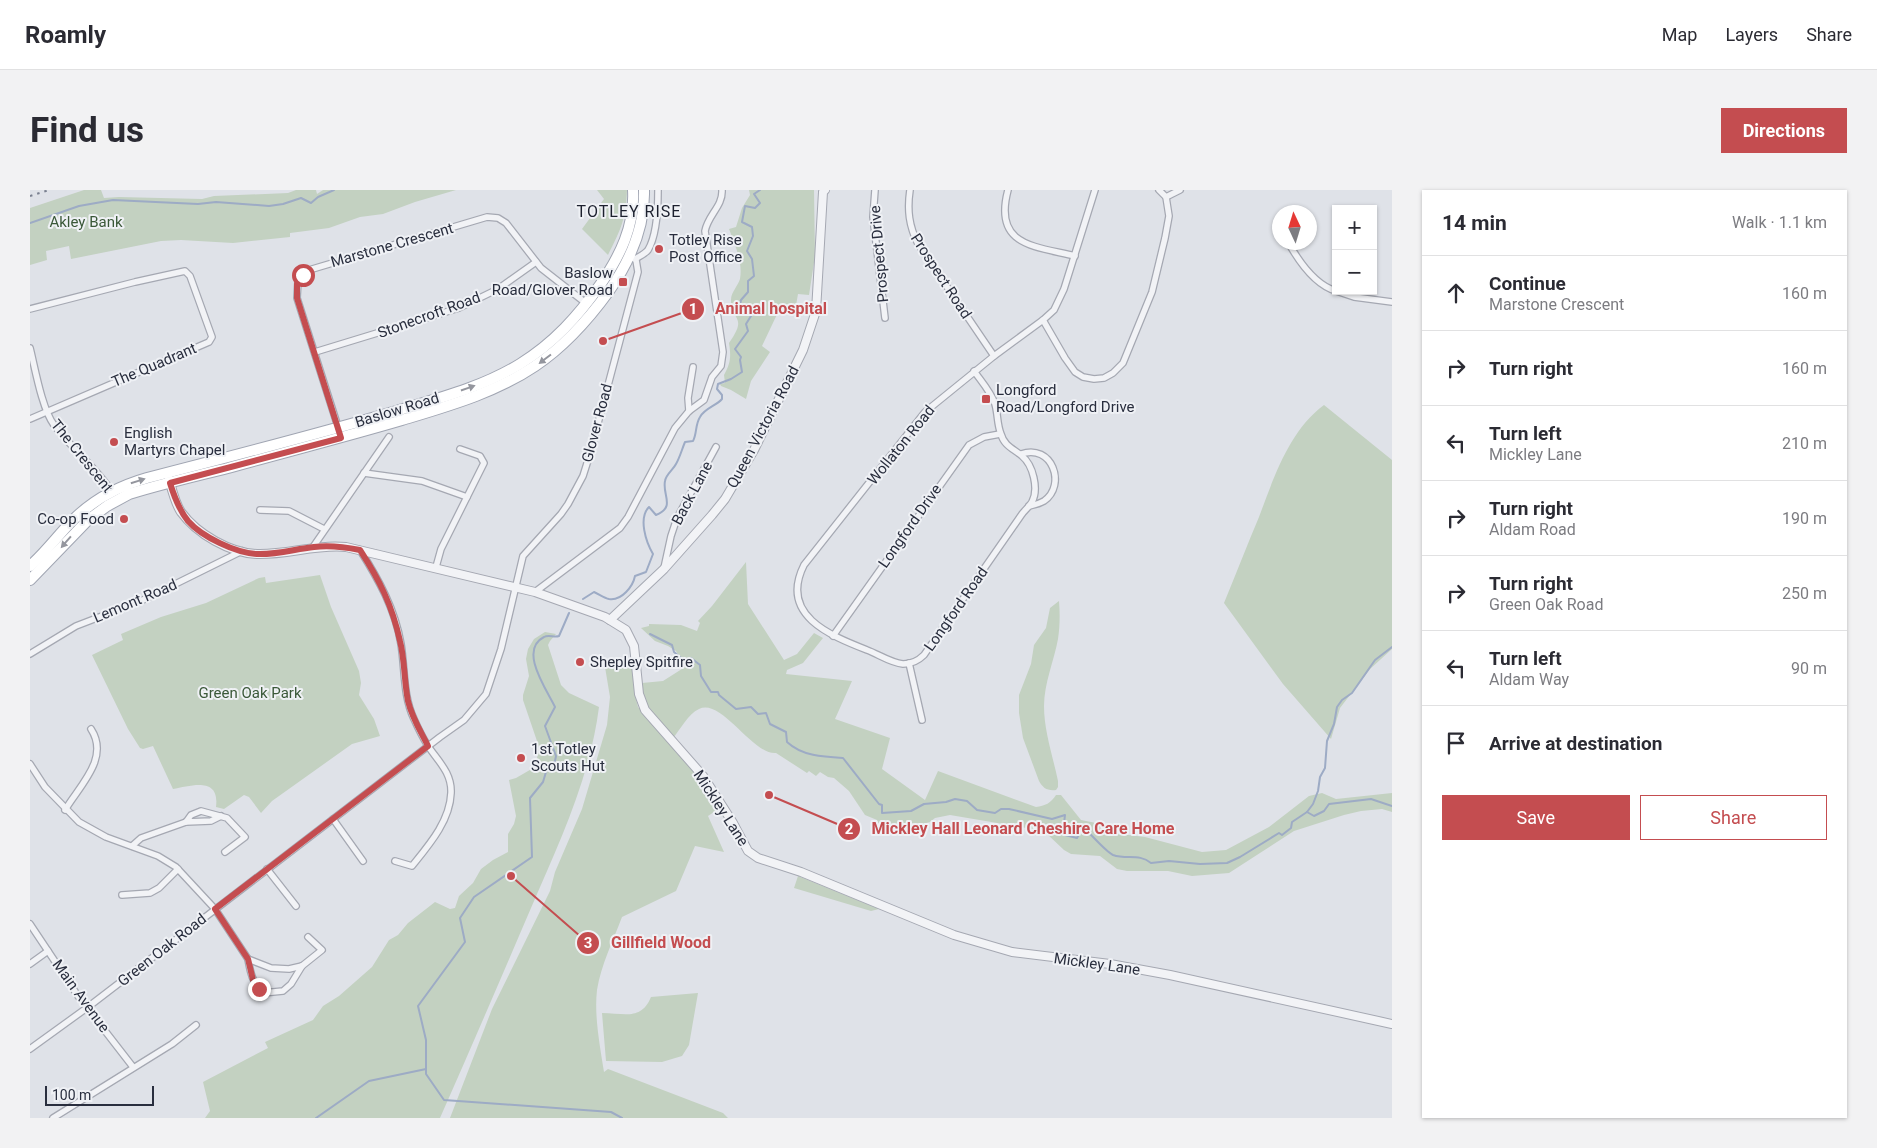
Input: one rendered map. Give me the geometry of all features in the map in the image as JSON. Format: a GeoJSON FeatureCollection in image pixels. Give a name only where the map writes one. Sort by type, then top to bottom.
{"type":"FeatureCollection","features":[{"type":"Feature","properties":{"kind":"main road","name":"Baslow Road"},"geometry":{"type":"LineString","coordinates":[[114,496],[136,492],[168,478],[340,433],[462,390],[504,373],[544,348],[561,333],[587,304],[612,268],[629,255],[633,190]]}},
{"type":"Feature","properties":{"kind":"main road"},"geometry":{"type":"LineString","coordinates":[[340,433],[466,400],[527,371],[564,344],[581,326],[612,286],[629,255],[642,222],[644,190]]}},
{"type":"Feature","properties":{"kind":"main road"},"geometry":{"type":"LineString","coordinates":[[30,566],[75,518],[98,500],[114,496]]}},
{"type":"Feature","properties":{"kind":"main road"},"geometry":{"type":"LineString","coordinates":[[30,580],[114,496]]}},
{"type":"Feature","properties":{"kind":"street","name":"Baslow Road"},"geometry":{"type":"LineString","coordinates":[[629,255],[644,254],[648,249],[656,220],[658,190]]}},
{"type":"Feature","properties":{"kind":"street"},"geometry":{"type":"LineString","coordinates":[[535,592],[620,528],[628,517],[666,442],[689,411],[704,400],[712,377],[722,362],[705,231],[706,225],[723,197],[722,190]]}},
{"type":"Feature","properties":{"kind":"street","name":"Prospect Drive"},"geometry":{"type":"LineString","coordinates":[[875,190],[873,217],[885,318]]}},
{"type":"Feature","properties":{"kind":"street","name":"Prospect Road"},"geometry":{"type":"LineString","coordinates":[[910,190],[908,207],[911,230],[918,244],[994,356]]}},
{"type":"Feature","properties":{"kind":"street"},"geometry":{"type":"LineString","coordinates":[[1008,190],[1004,214],[1006,225],[1013,236],[1020,242],[1075,256]]}},
{"type":"Feature","properties":{"kind":"street","name":"Wollaton Road"},"geometry":{"type":"LineString","coordinates":[[833,636],[820,629],[799,603],[797,586],[804,565],[925,412],[974,371],[1054,310],[1060,300],[1095,190]]}},
{"type":"Feature","properties":{"kind":"street"},"geometry":{"type":"LineString","coordinates":[[1043,320],[1075,372],[1084,377],[1094,379],[1113,373],[1123,363],[1130,350],[1152,292],[1169,216],[1166,197],[1159,190]]}},
{"type":"Feature","properties":{"kind":"street"},"geometry":{"type":"LineString","coordinates":[[1166,197],[1180,190]]}},
{"type":"Feature","properties":{"kind":"street","name":"Queen Victoria Road"},"geometry":{"type":"LineString","coordinates":[[610,620],[664,569],[725,499],[754,450],[804,350],[816,310],[823,191]]}},
{"type":"Feature","properties":{"kind":"street","name":"Marstone Crescent"},"geometry":{"type":"LineString","coordinates":[[340,433],[296,294],[298,281],[312,269],[490,217],[498,218],[506,223],[536,262],[587,304]]}},
{"type":"Feature","properties":{"kind":"street"},"geometry":{"type":"LineString","coordinates":[[1291,250],[1304,268],[1332,290]]}},
{"type":"Feature","properties":{"kind":"street","name":"Glover Road"},"geometry":{"type":"LineString","coordinates":[[515,587],[525,553],[561,514],[583,476],[638,272],[638,263],[629,255]]}},
{"type":"Feature","properties":{"kind":"street","name":"Stonecroft Road"},"geometry":{"type":"LineString","coordinates":[[315,352],[459,308],[498,288],[536,262]]}},
{"type":"Feature","properties":{"kind":"street","name":"The Quadrant"},"geometry":{"type":"LineString","coordinates":[[30,309],[185,271],[190,276],[212,337],[208,342],[47,411]]}},
{"type":"Feature","properties":{"kind":"street"},"geometry":{"type":"LineString","coordinates":[[1348,295],[1392,302]]}},
{"type":"Feature","properties":{"kind":"street","name":"The Crescent"},"geometry":{"type":"LineString","coordinates":[[30,348],[47,411],[53,424],[90,464],[114,496]]}},
{"type":"Feature","properties":{"kind":"street"},"geometry":{"type":"LineString","coordinates":[[689,411],[688,398],[693,367]]}},
{"type":"Feature","properties":{"kind":"street"},"geometry":{"type":"LineString","coordinates":[[974,371],[995,404],[1000,434]]}},
{"type":"Feature","properties":{"kind":"street"},"geometry":{"type":"LineString","coordinates":[[30,419],[47,411]]}},
{"type":"Feature","properties":{"kind":"street","name":"Longford Road"},"geometry":{"type":"LineString","coordinates":[[833,636],[899,663],[919,660],[924,655],[1032,501],[1034,486],[1027,461],[1021,454],[1007,446],[1000,434]]}},
{"type":"Feature","properties":{"kind":"street","name":"Longford Drive"},"geometry":{"type":"LineString","coordinates":[[833,636],[969,445],[984,437],[1000,434]]}},
{"type":"Feature","properties":{"kind":"street"},"geometry":{"type":"LineString","coordinates":[[313,547],[389,437]]}},
{"type":"Feature","properties":{"kind":"street","name":"Back Lane"},"geometry":{"type":"LineString","coordinates":[[664,569],[677,518],[716,447]]}},
{"type":"Feature","properties":{"kind":"street"},"geometry":{"type":"LineString","coordinates":[[436,567],[441,549],[484,462],[480,456],[460,449]]}},
{"type":"Feature","properties":{"kind":"street","name":"Longford Road"},"geometry":{"type":"LineString","coordinates":[[1021,454],[1036,452],[1044,456],[1049,460],[1054,471],[1054,483],[1048,496],[1045,500],[1028,506]]}},
{"type":"Feature","properties":{"kind":"street"},"geometry":{"type":"LineString","coordinates":[[364,473],[422,482],[467,497]]}},
{"type":"Feature","properties":{"kind":"street","name":"Mickley Lane"},"geometry":{"type":"LineString","coordinates":[[168,478],[179,508],[188,521],[208,536],[242,551],[263,554],[333,546],[360,550],[535,592],[610,620],[626,630],[632,640],[639,694],[646,710],[703,776],[733,822],[748,851],[758,858],[801,872],[954,935],[1012,952],[1110,964],[1170,975],[1392,1024]]}},
{"type":"Feature","properties":{"kind":"street"},"geometry":{"type":"LineString","coordinates":[[260,510],[282,510],[296,513],[324,529]]}},
{"type":"Feature","properties":{"kind":"street"},"geometry":{"type":"LineString","coordinates":[[360,550],[380,582],[394,616],[401,643],[408,702],[413,718],[428,746],[443,766],[448,778],[451,795],[448,808],[437,833],[412,866],[395,861]]}},
{"type":"Feature","properties":{"kind":"street","name":"Lemont Road"},"geometry":{"type":"LineString","coordinates":[[30,654],[76,626],[141,601],[242,551]]}},
{"type":"Feature","properties":{"kind":"street","name":"Green Oak Road"},"geometry":{"type":"LineString","coordinates":[[30,1049],[88,1007],[428,746],[456,727],[486,694],[501,649],[515,587]]}},
{"type":"Feature","properties":{"kind":"street"},"geometry":{"type":"LineString","coordinates":[[909,663],[922,720]]}},
{"type":"Feature","properties":{"kind":"street"},"geometry":{"type":"LineString","coordinates":[[65,810],[89,776],[98,753],[96,736],[91,729]]}},
{"type":"Feature","properties":{"kind":"street"},"geometry":{"type":"LineString","coordinates":[[30,764],[45,788],[79,822],[93,831],[158,856],[178,869],[215,909],[248,959],[253,980],[263,993],[283,991],[291,984],[302,966],[322,950],[308,937]]}},
{"type":"Feature","properties":{"kind":"street"},"geometry":{"type":"LineString","coordinates":[[186,822],[191,814],[202,811],[227,818],[245,837],[226,852]]}},
{"type":"Feature","properties":{"kind":"street"},"geometry":{"type":"LineString","coordinates":[[132,846],[147,835],[186,822],[211,820],[221,816]]}},
{"type":"Feature","properties":{"kind":"street"},"geometry":{"type":"LineString","coordinates":[[333,820],[363,861]]}},
{"type":"Feature","properties":{"kind":"street"},"geometry":{"type":"LineString","coordinates":[[122,895],[150,893],[159,888],[178,869]]}},
{"type":"Feature","properties":{"kind":"street"},"geometry":{"type":"LineString","coordinates":[[267,870],[296,906]]}},
{"type":"Feature","properties":{"kind":"street","name":"Main Avenue"},"geometry":{"type":"LineString","coordinates":[[30,924],[78,996],[133,1067]]}},
{"type":"Feature","properties":{"kind":"street"},"geometry":{"type":"LineString","coordinates":[[30,964],[48,951]]}},
{"type":"Feature","properties":{"kind":"street"},"geometry":{"type":"LineString","coordinates":[[248,959],[277,969],[302,966]]}},
{"type":"Feature","properties":{"kind":"street"},"geometry":{"type":"LineString","coordinates":[[53,1118],[172,1044],[196,1025]]}},
{"type":"Feature","properties":{"kind":"green space","name":"Akley Bank"},"geometry":{"type":"Polygon","coordinates":[[[84,190],[101,190],[104,198],[202,199],[214,196],[288,193],[296,190],[316,190],[317,194],[323,190],[456,190],[383,214],[360,217],[329,228],[290,233],[290,237],[233,243],[181,240],[161,241],[71,259],[69,246],[46,251],[47,260],[30,265],[30,208],[84,190]]]}},
{"type":"Feature","properties":{"kind":"green space"},"geometry":{"type":"Polygon","coordinates":[[[597,190],[627,190],[622,224],[608,255],[582,229],[604,199],[597,190]]]}},
{"type":"Feature","properties":{"kind":"green space"},"geometry":{"type":"Polygon","coordinates":[[[749,190],[814,190],[815,256],[809,295],[798,294],[795,311],[781,306],[762,346],[770,352],[751,381],[746,399],[720,384],[725,383],[724,375],[730,359],[729,343],[738,327],[737,319],[731,307],[731,300],[741,273],[738,254],[729,229],[736,227],[742,208],[750,195],[749,190]]]}},
{"type":"Feature","properties":{"kind":"green space"},"geometry":{"type":"Polygon","coordinates":[[[1324,405],[1392,460],[1392,649],[1370,669],[1340,708],[1331,739],[1283,684],[1224,603],[1284,456],[1301,428],[1324,405]]]}},
{"type":"Feature","properties":{"kind":"green space"},"geometry":{"type":"Polygon","coordinates":[[[746,562],[748,604],[784,660],[797,654],[814,633],[823,638],[803,663],[787,670],[786,674],[852,681],[835,719],[890,738],[882,769],[925,800],[938,771],[1036,807],[1048,804],[1056,795],[1061,795],[1081,820],[1101,824],[1112,833],[1145,837],[1202,852],[1226,850],[1269,827],[1309,796],[1322,793],[1336,799],[1392,793],[1392,812],[1382,809],[1361,811],[1294,831],[1229,873],[1192,876],[1168,871],[1127,871],[1117,869],[1100,856],[1071,854],[1046,833],[1038,830],[950,815],[935,818],[923,824],[909,823],[899,831],[887,835],[883,832],[877,820],[865,815],[849,791],[834,778],[820,772],[816,776],[809,771],[807,773],[776,753],[767,751],[717,712],[708,708],[695,711],[673,738],[648,707],[642,683],[663,681],[685,667],[676,651],[655,641],[641,628],[649,626],[649,624],[681,625],[697,631],[700,623],[698,621],[746,562]]]}},
{"type":"Feature","properties":{"kind":"green space","name":"Green Oak Park"},"geometry":{"type":"Polygon","coordinates":[[[320,575],[331,607],[359,671],[361,683],[359,695],[374,719],[380,736],[352,744],[272,801],[261,813],[249,797],[244,795],[224,809],[216,807],[214,791],[209,787],[196,785],[173,789],[153,746],[140,748],[128,729],[92,655],[123,640],[121,634],[161,617],[206,603],[259,578],[265,577],[266,583],[320,575]]]}},
{"type":"Feature","properties":{"kind":"green space"},"geometry":{"type":"Polygon","coordinates":[[[1059,601],[1058,639],[1044,697],[1047,734],[1058,781],[1056,790],[1050,790],[1042,786],[1039,781],[1023,738],[1019,713],[1019,695],[1031,664],[1034,645],[1046,628],[1050,608],[1059,601]]]}},
{"type":"Feature","properties":{"kind":"green space"},"geometry":{"type":"Polygon","coordinates":[[[545,632],[556,634],[548,645],[561,685],[569,693],[599,707],[595,733],[581,785],[562,835],[440,1118],[205,1118],[210,1111],[203,1082],[268,1048],[265,1042],[313,1020],[323,1006],[339,996],[372,967],[389,940],[398,935],[408,923],[435,902],[450,909],[455,908],[459,896],[473,883],[481,869],[508,852],[508,834],[516,816],[509,780],[535,767],[539,749],[523,700],[529,676],[526,659],[528,649],[534,639],[545,632]]]}},
{"type":"Feature","properties":{"kind":"green space"},"geometry":{"type":"Polygon","coordinates":[[[610,658],[632,659],[638,707],[696,773],[720,808],[708,816],[724,852],[695,846],[676,891],[622,917],[604,962],[597,990],[597,1021],[604,1072],[608,1069],[723,1113],[728,1118],[450,1118],[492,1009],[550,891],[555,872],[582,809],[607,725],[610,697],[604,661],[610,658]]]}},
{"type":"Feature","properties":{"kind":"green space"},"geometry":{"type":"Polygon","coordinates":[[[798,876],[879,909],[871,911],[794,888],[798,876]]]}},
{"type":"Feature","properties":{"kind":"green space"},"geometry":{"type":"Polygon","coordinates":[[[698,993],[689,1045],[682,1056],[662,1062],[606,1061],[602,1013],[637,1013],[647,1005],[651,997],[698,993]]]}},
{"type":"Feature","properties":{"kind":"waterway"},"geometry":{"type":"LineString","coordinates":[[30,223],[79,206],[113,200],[198,204],[216,202],[269,206],[301,198],[311,203],[318,197],[334,190]]}},
{"type":"Feature","properties":{"kind":"waterway"},"geometry":{"type":"LineString","coordinates":[[583,599],[594,592],[605,598],[618,598],[626,592],[635,576],[646,572],[653,554],[644,530],[646,512],[649,507],[656,515],[665,508],[667,504],[666,479],[676,464],[685,442],[693,441],[700,417],[722,399],[722,395],[717,389],[718,384],[742,372],[741,357],[735,349],[748,331],[746,324],[751,316],[740,305],[741,300],[748,292],[748,281],[754,276],[752,259],[747,251],[753,236],[752,227],[742,222],[745,206],[755,208],[760,203],[754,194],[760,190]]}},
{"type":"Feature","properties":{"kind":"waterway"},"geometry":{"type":"LineString","coordinates":[[316,1118],[369,1081],[426,1069],[426,1040],[418,1006],[465,942],[460,918],[474,897],[532,857],[530,798],[543,782],[546,772],[555,761],[556,756],[545,726],[555,707],[541,681],[534,660],[534,651],[537,643],[544,637],[559,636],[569,613]]}},
{"type":"Feature","properties":{"kind":"waterway"},"geometry":{"type":"LineString","coordinates":[[650,634],[672,645],[674,652],[686,662],[691,658],[700,665],[701,676],[711,692],[718,692],[736,709],[751,707],[758,714],[766,713],[770,724],[786,732],[787,742],[793,747],[813,755],[843,758],[879,804],[882,805],[882,813],[911,811],[924,804],[946,802],[955,799],[967,801],[977,810],[995,813],[1001,809],[1009,809],[1052,819],[1065,815],[1064,823],[1059,828],[1065,835],[1077,838],[1083,827],[1113,855],[1142,858],[1151,863],[1169,861],[1200,864],[1227,863],[1240,857],[1279,833],[1282,835],[1291,828],[1292,822],[1307,812],[1313,804],[1318,791],[1320,777],[1325,768],[1327,741],[1334,724],[1337,707],[1342,700],[1352,693],[1375,660],[1392,647]]}},
{"type":"Feature","properties":{"kind":"waterway"},"geometry":{"type":"LineString","coordinates":[[1307,812],[1314,816],[1324,811],[1329,804],[1371,799],[1392,806]]}},
{"type":"Feature","properties":{"kind":"waterway"},"geometry":{"type":"LineString","coordinates":[[426,1069],[426,1074],[444,1100],[611,1112],[622,1118]]}},
{"type":"Feature","properties":{"kind":"railway"},"geometry":{"type":"LineString","coordinates":[[30,196],[49,190]]}},
{"type":"Feature","properties":{"kind":"place","name":"Totley Rise Post Office"},"geometry":{"type":"Point","coordinates":[659,249]}},
{"type":"Feature","properties":{"kind":"place","name":"Baslow Road/Glover Road"},"geometry":{"type":"Point","coordinates":[623,282]}},
{"type":"Feature","properties":{"kind":"place","name":"Animal hospital"},"geometry":{"type":"Point","coordinates":[603,341]}},
{"type":"Feature","properties":{"kind":"place","name":"Longford Road/Longford Drive"},"geometry":{"type":"Point","coordinates":[986,399]}},
{"type":"Feature","properties":{"kind":"place","name":"English Martyrs Chapel"},"geometry":{"type":"Point","coordinates":[114,442]}},
{"type":"Feature","properties":{"kind":"place","name":"Co-op Food"},"geometry":{"type":"Point","coordinates":[124,519]}},
{"type":"Feature","properties":{"kind":"place","name":"Shepley Spitfire"},"geometry":{"type":"Point","coordinates":[580,662]}},
{"type":"Feature","properties":{"kind":"place","name":"1st Totley Scouts Hut"},"geometry":{"type":"Point","coordinates":[521,758]}},
{"type":"Feature","properties":{"kind":"place","name":"Mickley Hall Leonard Cheshire Care Home"},"geometry":{"type":"Point","coordinates":[769,795]}},
{"type":"Feature","properties":{"kind":"place","name":"Gillfield Wood"},"geometry":{"type":"Point","coordinates":[511,876]}},
{"type":"Feature","properties":{"kind":"district","name":"TOTLEY RISE"},"geometry":{"type":"Point","coordinates":[629,211]}},
{"type":"Feature","properties":{"kind":"route"},"geometry":{"type":"LineString","coordinates":[[259,989],[253,980],[248,959],[215,909],[428,746],[413,718],[408,702],[401,643],[394,616],[380,582],[360,550],[323,546],[256,554],[232,548],[208,536],[188,521],[179,508],[170,483],[341,438],[297,298],[297,284],[303,275]]}}]}
